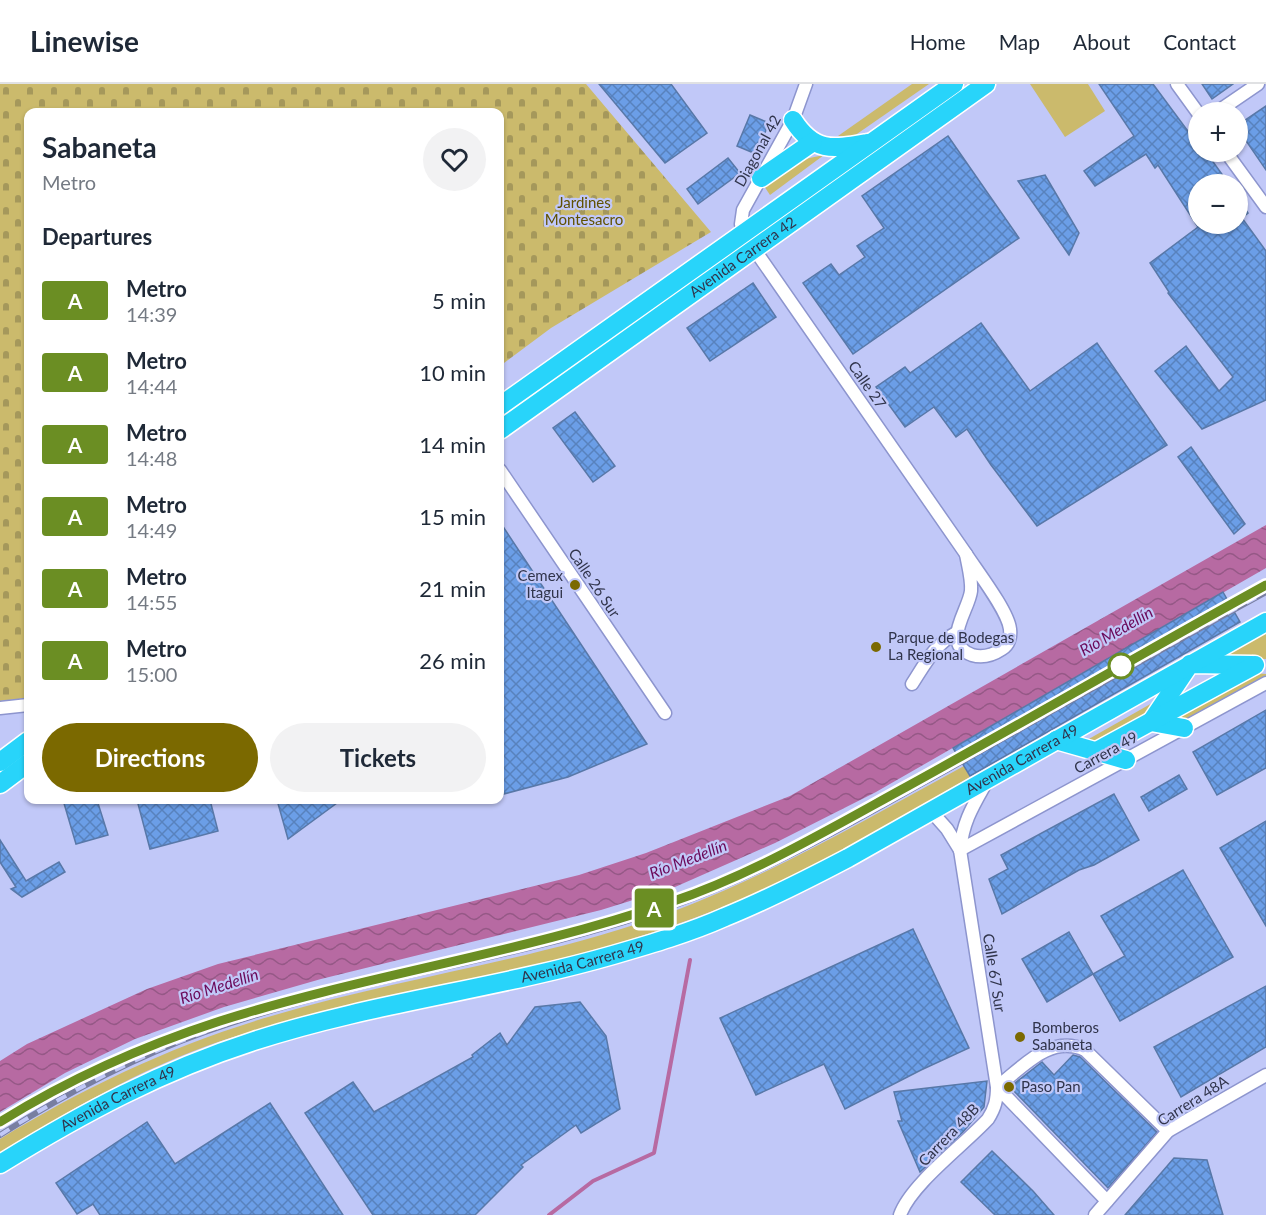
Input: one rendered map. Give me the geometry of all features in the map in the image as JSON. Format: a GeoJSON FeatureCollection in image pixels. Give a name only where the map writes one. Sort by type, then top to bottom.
{"type":"FeatureCollection","features":[{"type":"Feature","properties":{"kind":"highway","name":"Avenida Carrera 42"},"geometry":{"type":"LineString","coordinates":[[504,403],[954,84]]}},
{"type":"Feature","properties":{"kind":"highway","name":"Avenida Carrera 42"},"geometry":{"type":"LineString","coordinates":[[504,427],[986,84]]}},
{"type":"Feature","properties":{"kind":"highway"},"geometry":{"type":"LineString","coordinates":[[793,120],[800,132],[813,142],[836,148],[872,142]]}},
{"type":"Feature","properties":{"kind":"highway"},"geometry":{"type":"LineString","coordinates":[[761,178],[813,142]]}},
{"type":"Feature","properties":{"kind":"highway","name":"Avenida Carrera 49"},"geometry":{"type":"LineString","coordinates":[[0,1164],[109,1100],[190,1063],[283,1032],[610,956],[723,918],[804,881],[1266,622]]}},
{"type":"Feature","properties":{"kind":"highway"},"geometry":{"type":"LineString","coordinates":[[1150,722],[1190,664],[1261,665]]}},
{"type":"Feature","properties":{"kind":"highway"},"geometry":{"type":"LineString","coordinates":[[1095,752],[1261,665]]}},
{"type":"Feature","properties":{"kind":"highway"},"geometry":{"type":"LineString","coordinates":[[1150,722],[1184,728]]}},
{"type":"Feature","properties":{"kind":"highway"},"geometry":{"type":"LineString","coordinates":[[1056,740],[1126,760]]}},
{"type":"Feature","properties":{"kind":"highway"},"geometry":{"type":"LineString","coordinates":[[0,762],[24,744]]}},
{"type":"Feature","properties":{"kind":"highway"},"geometry":{"type":"LineString","coordinates":[[0,784],[24,766]]}},
{"type":"Feature","properties":{"kind":"street","name":"Diagonal 42"},"geometry":{"type":"LineString","coordinates":[[743,233],[741,224],[743,210],[793,120],[803,98],[806,84]]}},
{"type":"Feature","properties":{"kind":"street"},"geometry":{"type":"LineString","coordinates":[[1177,84],[1190,102]]}},
{"type":"Feature","properties":{"kind":"street"},"geometry":{"type":"LineString","coordinates":[[1232,102],[1258,84]]}},
{"type":"Feature","properties":{"kind":"street"},"geometry":{"type":"LineString","coordinates":[[1233,162],[1266,207]]}},
{"type":"Feature","properties":{"kind":"street","name":"Calle 27"},"geometry":{"type":"LineString","coordinates":[[743,233],[966,554],[1003,611],[1011,636],[1006,646],[995,654],[971,655],[962,648],[956,633],[958,623],[970,598],[971,587],[966,554]]}},
{"type":"Feature","properties":{"kind":"street","name":"Calle 26 Sur"},"geometry":{"type":"LineString","coordinates":[[504,476],[664,713]]}},
{"type":"Feature","properties":{"kind":"street"},"geometry":{"type":"LineString","coordinates":[[912,684],[934,649],[947,637],[956,633]]}},
{"type":"Feature","properties":{"kind":"street","name":"Carrera 49"},"geometry":{"type":"LineString","coordinates":[[960,850],[1266,683]]}},
{"type":"Feature","properties":{"kind":"street"},"geometry":{"type":"LineString","coordinates":[[0,708],[24,705]]}},
{"type":"Feature","properties":{"kind":"street","name":"Calle 67 Sur"},"geometry":{"type":"LineString","coordinates":[[990,778],[968,815],[961,836],[960,850],[997,1087]]}},
{"type":"Feature","properties":{"kind":"street","name":"Calle 67 Sur"},"geometry":{"type":"LineString","coordinates":[[931,811],[947,829],[960,850]]}},
{"type":"Feature","properties":{"kind":"street"},"geometry":{"type":"LineString","coordinates":[[1107,1201],[997,1087],[1044,1050],[1075,1045],[1085,1050],[1168,1131]]}},
{"type":"Feature","properties":{"kind":"street","name":"Carrera 48A"},"geometry":{"type":"LineString","coordinates":[[1095,1215],[1168,1131],[1266,1075]]}},
{"type":"Feature","properties":{"kind":"street","name":"Carrera 48B"},"geometry":{"type":"LineString","coordinates":[[902,1210],[916,1190],[988,1119],[995,1108],[997,1087]]}},
{"type":"Feature","properties":{"kind":"green space","name":"Jardines Montesacro"},"geometry":{"type":"Polygon","coordinates":[[[0,84],[586,84],[711,232],[551,328],[504,363],[504,108],[24,108],[24,698],[0,701],[0,84]]]}},
{"type":"Feature","properties":{"kind":"green space"},"geometry":{"type":"Polygon","coordinates":[[[912,84],[929,84],[854,136],[838,136],[912,84]]]}},
{"type":"Feature","properties":{"kind":"green space"},"geometry":{"type":"Polygon","coordinates":[[[1030,84],[1088,84],[1105,111],[1065,137],[1030,84]]]}},
{"type":"Feature","properties":{"kind":"green space"},"geometry":{"type":"Polygon","coordinates":[[[824,155],[770,195],[764,186],[800,160],[824,155]]]}},
{"type":"Feature","properties":{"kind":"green space"},"geometry":{"type":"Polygon","coordinates":[[[1266,633],[1266,659],[1220,658],[1266,633]]]}},
{"type":"Feature","properties":{"kind":"green space"},"geometry":{"type":"Polygon","coordinates":[[[1253,673],[1266,674],[1266,681],[1193,721],[1175,718],[1253,673]]]}},
{"type":"Feature","properties":{"kind":"green space"},"geometry":{"type":"Polygon","coordinates":[[[1154,702],[1144,719],[1105,740],[1087,740],[1154,702]]]}},
{"type":"Feature","properties":{"kind":"green space"},"geometry":{"type":"Polygon","coordinates":[[[964,766],[970,777],[898,820],[824,861],[728,905],[616,944],[509,971],[347,1006],[240,1035],[146,1071],[57,1118],[0,1153],[0,1139],[99,1084],[168,1053],[275,1015],[370,990],[561,946],[655,918],[774,868],[964,766]]]}},
{"type":"Feature","properties":{"kind":"water","name":"Río Medellín"},"geometry":{"type":"Polygon","coordinates":[[[1266,525],[1266,568],[876,792],[775,843],[675,887],[601,910],[321,979],[224,1007],[135,1039],[65,1073],[0,1112],[0,1061],[27,1044],[147,989],[218,964],[579,875],[646,853],[790,796],[1266,525]]]}},
{"type":"Feature","properties":{"kind":"building"},"geometry":{"type":"Polygon","coordinates":[[[599,84],[671,84],[707,133],[665,163],[599,84]]]}},
{"type":"Feature","properties":{"kind":"building"},"geometry":{"type":"Polygon","coordinates":[[[1099,84],[1153,84],[1188,131],[1188,162],[1213,162],[1222,174],[1188,174],[1188,212],[1158,165],[1155,168],[1146,154],[1095,186],[1084,171],[1134,136],[1099,84]]]}},
{"type":"Feature","properties":{"kind":"building"},"geometry":{"type":"Polygon","coordinates":[[[1202,84],[1233,84],[1212,99],[1202,84]]]}},
{"type":"Feature","properties":{"kind":"building"},"geometry":{"type":"Polygon","coordinates":[[[1266,106],[1266,170],[1248,144],[1248,118],[1266,106]]]}},
{"type":"Feature","properties":{"kind":"building"},"geometry":{"type":"Polygon","coordinates":[[[750,115],[769,123],[756,154],[737,146],[750,115]]]}},
{"type":"Feature","properties":{"kind":"building"},"geometry":{"type":"Polygon","coordinates":[[[948,136],[1019,238],[853,354],[803,283],[831,264],[839,275],[865,257],[857,246],[884,228],[862,196],[948,136]]]}},
{"type":"Feature","properties":{"kind":"building"},"geometry":{"type":"Polygon","coordinates":[[[728,158],[740,173],[698,204],[687,189],[728,158]]]}},
{"type":"Feature","properties":{"kind":"building"},"geometry":{"type":"Polygon","coordinates":[[[1045,175],[1079,233],[1069,255],[1018,181],[1045,175]]]}},
{"type":"Feature","properties":{"kind":"building"},"geometry":{"type":"Polygon","coordinates":[[[1248,226],[1266,251],[1266,400],[1202,429],[1155,371],[1186,346],[1219,391],[1233,377],[1168,293],[1150,263],[1189,234],[1248,234],[1248,226]]]}},
{"type":"Feature","properties":{"kind":"building"},"geometry":{"type":"Polygon","coordinates":[[[753,283],[776,317],[710,361],[687,328],[753,283]]]}},
{"type":"Feature","properties":{"kind":"building"},"geometry":{"type":"Polygon","coordinates":[[[981,323],[1030,391],[1097,343],[1167,445],[1037,526],[967,429],[956,437],[934,407],[905,427],[876,387],[905,367],[910,373],[981,323]]]}},
{"type":"Feature","properties":{"kind":"building"},"geometry":{"type":"Polygon","coordinates":[[[575,412],[615,466],[593,482],[553,428],[575,412]]]}},
{"type":"Feature","properties":{"kind":"building"},"geometry":{"type":"Polygon","coordinates":[[[1191,447],[1245,524],[1234,534],[1178,457],[1191,447]]]}},
{"type":"Feature","properties":{"kind":"building"},"geometry":{"type":"Polygon","coordinates":[[[504,528],[647,744],[568,777],[504,794],[504,528]]]}},
{"type":"Feature","properties":{"kind":"building"},"geometry":{"type":"Polygon","coordinates":[[[1223,592],[1240,622],[970,776],[953,748],[1223,592]]]}},
{"type":"Feature","properties":{"kind":"building"},"geometry":{"type":"Polygon","coordinates":[[[1266,710],[1266,768],[1217,795],[1193,752],[1266,710]]]}},
{"type":"Feature","properties":{"kind":"building"},"geometry":{"type":"Polygon","coordinates":[[[1179,775],[1187,789],[1149,811],[1141,797],[1179,775]]]}},
{"type":"Feature","properties":{"kind":"building"},"geometry":{"type":"Polygon","coordinates":[[[1114,794],[1139,840],[1094,865],[1079,870],[1002,914],[989,879],[1008,869],[1001,855],[1114,794]]]}},
{"type":"Feature","properties":{"kind":"building"},"geometry":{"type":"Polygon","coordinates":[[[64,804],[98,804],[108,835],[76,844],[64,804]]]}},
{"type":"Feature","properties":{"kind":"building"},"geometry":{"type":"Polygon","coordinates":[[[138,804],[211,804],[218,831],[150,849],[138,804]]]}},
{"type":"Feature","properties":{"kind":"building"},"geometry":{"type":"Polygon","coordinates":[[[278,804],[336,804],[288,839],[278,804]]]}},
{"type":"Feature","properties":{"kind":"building"},"geometry":{"type":"Polygon","coordinates":[[[1266,821],[1266,926],[1220,848],[1266,821]]]}},
{"type":"Feature","properties":{"kind":"building"},"geometry":{"type":"Polygon","coordinates":[[[0,840],[26,881],[59,862],[65,872],[22,897],[11,889],[16,887],[0,862],[0,840]]]}},
{"type":"Feature","properties":{"kind":"building"},"geometry":{"type":"Polygon","coordinates":[[[1183,870],[1233,957],[1120,1021],[1093,974],[1125,956],[1101,916],[1183,870]]]}},
{"type":"Feature","properties":{"kind":"building"},"geometry":{"type":"Polygon","coordinates":[[[913,929],[969,1048],[845,1109],[824,1064],[756,1095],[720,1018],[913,929]]]}},
{"type":"Feature","properties":{"kind":"building"},"geometry":{"type":"Polygon","coordinates":[[[1069,932],[1093,974],[1047,1002],[1022,959],[1069,932]]]}},
{"type":"Feature","properties":{"kind":"building"},"geometry":{"type":"Polygon","coordinates":[[[1266,986],[1266,1047],[1181,1097],[1154,1047],[1266,986]]]}},
{"type":"Feature","properties":{"kind":"building"},"geometry":{"type":"Polygon","coordinates":[[[580,1002],[606,1036],[620,1109],[581,1133],[576,1125],[521,1165],[523,1167],[475,1215],[373,1215],[305,1113],[353,1082],[374,1112],[473,1057],[472,1055],[500,1033],[507,1045],[535,1007],[580,1002]]]}},
{"type":"Feature","properties":{"kind":"building"},"geometry":{"type":"Polygon","coordinates":[[[1073,1055],[1080,1057],[1157,1132],[1108,1188],[1010,1087],[1042,1062],[1054,1075],[1073,1055]]]}},
{"type":"Feature","properties":{"kind":"building"},"geometry":{"type":"Polygon","coordinates":[[[987,1081],[984,1107],[963,1132],[920,1172],[898,1121],[902,1121],[894,1092],[987,1081]]]}},
{"type":"Feature","properties":{"kind":"building"},"geometry":{"type":"Polygon","coordinates":[[[270,1103],[343,1215],[100,1215],[93,1204],[77,1214],[56,1183],[147,1122],[175,1164],[270,1103]]]}},
{"type":"Feature","properties":{"kind":"building"},"geometry":{"type":"Polygon","coordinates":[[[992,1151],[1054,1215],[995,1215],[961,1182],[992,1151]]]}},
{"type":"Feature","properties":{"kind":"building"},"geometry":{"type":"Polygon","coordinates":[[[1174,1158],[1207,1160],[1223,1215],[1125,1215],[1174,1158]]]}},
{"type":"Feature","properties":{"kind":"waterway"},"geometry":{"type":"LineString","coordinates":[[549,1215],[593,1181],[654,1153],[690,960]]}},
{"type":"Feature","properties":{"kind":"railway"},"geometry":{"type":"LineString","coordinates":[[0,1135],[100,1078],[151,1053],[205,1032],[321,997],[500,955],[618,924],[708,893],[803,849],[1266,592]]}},
{"type":"Feature","properties":{"kind":"railway"},"geometry":{"type":"LineString","coordinates":[[0,1122],[66,1084],[115,1061]]}},
{"type":"Feature","properties":{"kind":"metro line","name":"A"},"geometry":{"type":"LineString","coordinates":[[0,1122],[66,1083],[159,1042],[220,1021],[338,988],[587,929],[710,888],[819,835],[1266,585]]}},
{"type":"Feature","properties":{"kind":"place","name":"Cemex Itagui"},"geometry":{"type":"Point","coordinates":[575,585]}},
{"type":"Feature","properties":{"kind":"place","name":"Parque de Bodegas La Regional"},"geometry":{"type":"Point","coordinates":[876,647]}},
{"type":"Feature","properties":{"kind":"place","name":"Bomberos Sabaneta"},"geometry":{"type":"Point","coordinates":[1020,1037]}},
{"type":"Feature","properties":{"kind":"place","name":"Paso Pan"},"geometry":{"type":"Point","coordinates":[1009,1087]}}]}
